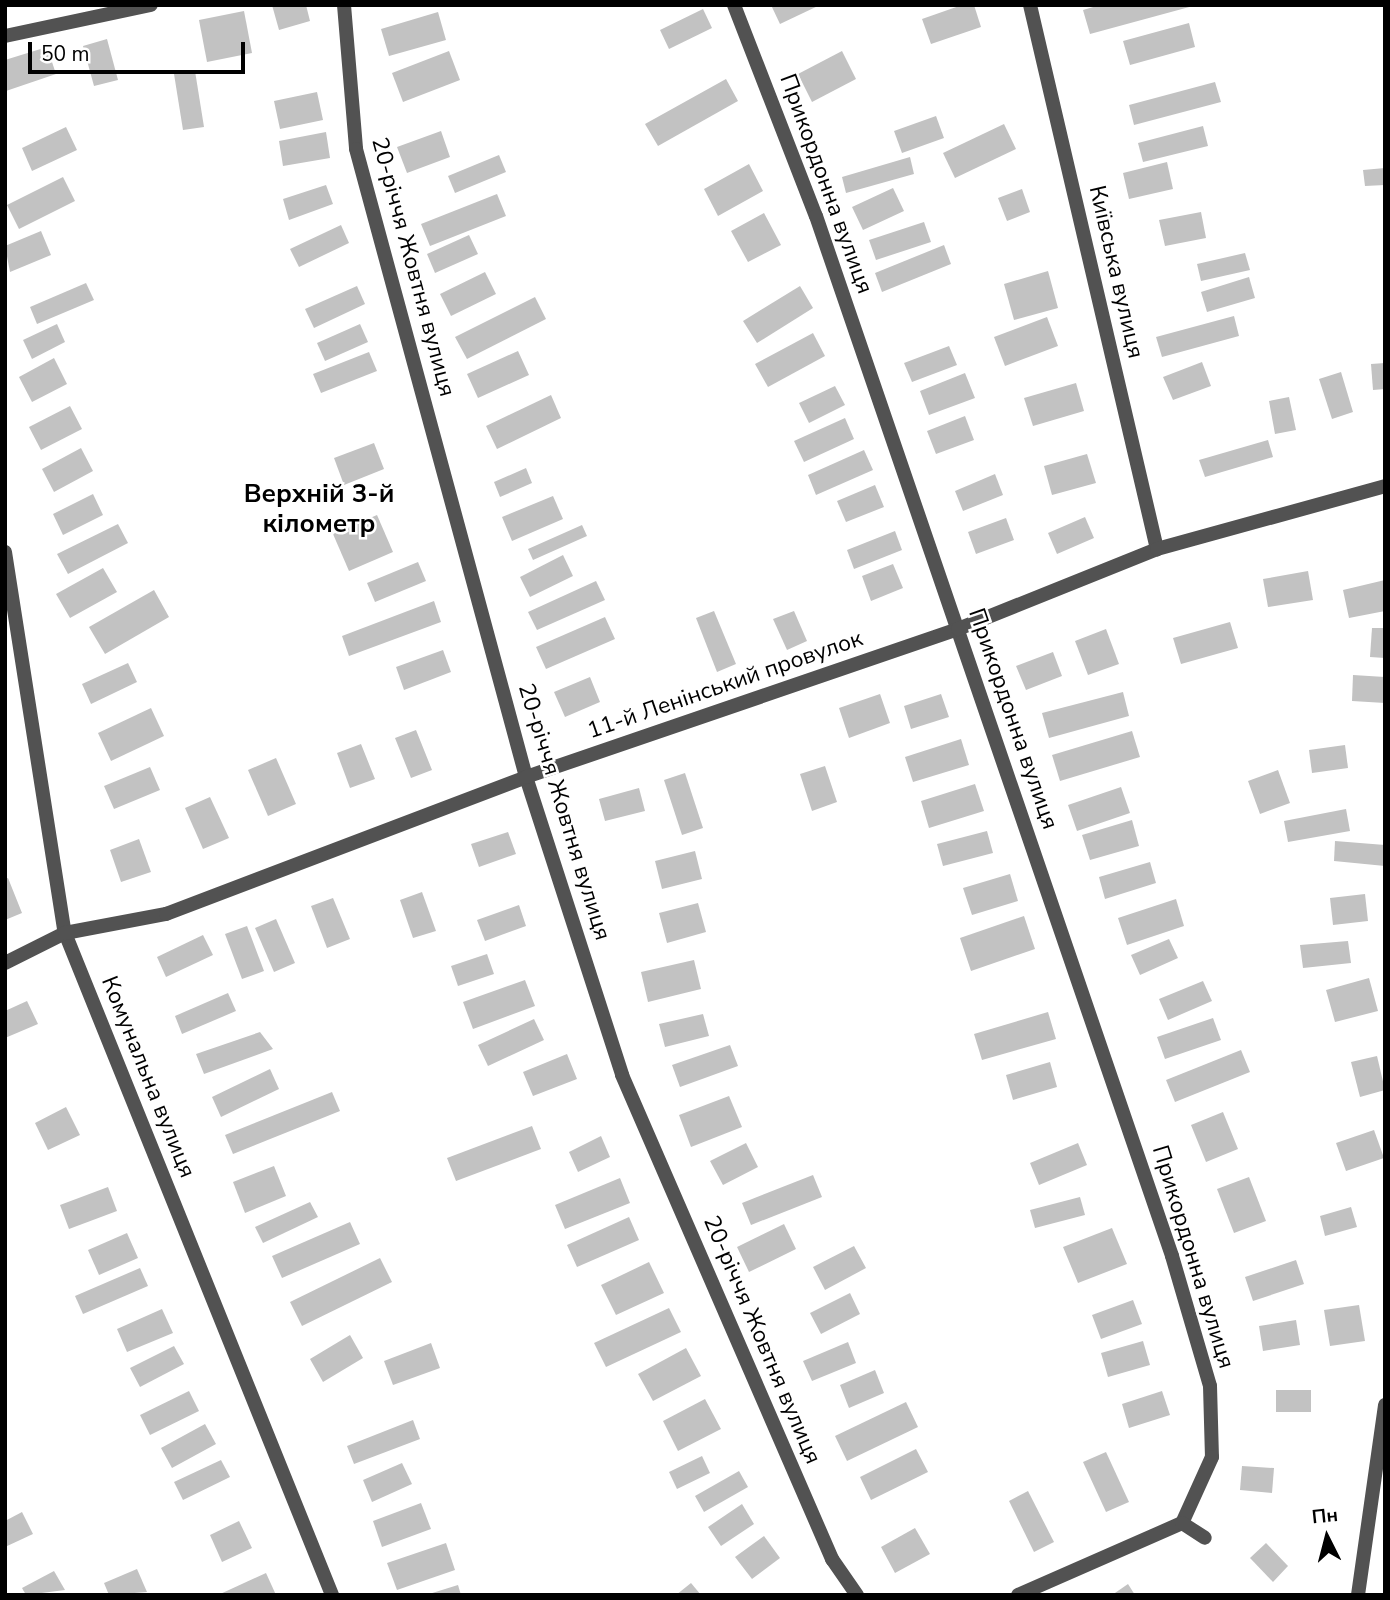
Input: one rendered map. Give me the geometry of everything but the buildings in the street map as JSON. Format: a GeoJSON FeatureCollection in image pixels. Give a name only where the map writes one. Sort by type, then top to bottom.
{"type":"FeatureCollection","features":[{"type":"Feature","properties":{"kind":"street"},"geometry":{"type":"LineString","coordinates":[[5,36],[151,5]]}},
{"type":"Feature","properties":{"kind":"street","name":"20-річчя Жовтня вулиця"},"geometry":{"type":"LineString","coordinates":[[344,5],[356,149],[526,777],[622,1075],[832,1559],[857,1595]]}},
{"type":"Feature","properties":{"kind":"street","name":"Прикордонна вулиця"},"geometry":{"type":"LineString","coordinates":[[734,5],[816,216],[1172,1256],[1210,1386],[1212,1457],[1182,1523]]}},
{"type":"Feature","properties":{"kind":"street","name":"Київська вулиця"},"geometry":{"type":"LineString","coordinates":[[1030,5],[1157,549]]}},
{"type":"Feature","properties":{"kind":"street","name":"11-й Ленінський провулок"},"geometry":{"type":"LineString","coordinates":[[5,963],[65,933],[166,915],[526,777],[958,629],[1157,549],[1385,486]]}},
{"type":"Feature","properties":{"kind":"street","name":"Комунальна вулиця"},"geometry":{"type":"LineString","coordinates":[[5,552],[65,933],[332,1595]]}},
{"type":"Feature","properties":{"kind":"street"},"geometry":{"type":"LineString","coordinates":[[1358,1595],[1385,1405]]}},
{"type":"Feature","properties":{"kind":"street"},"geometry":{"type":"LineString","coordinates":[[1018,1595],[1182,1523],[1205,1538]]}},
{"type":"Feature","properties":{"kind":"district","name":"Верхній 3-й кілометр"},"geometry":{"type":"Point","coordinates":[319,509]}}]}
